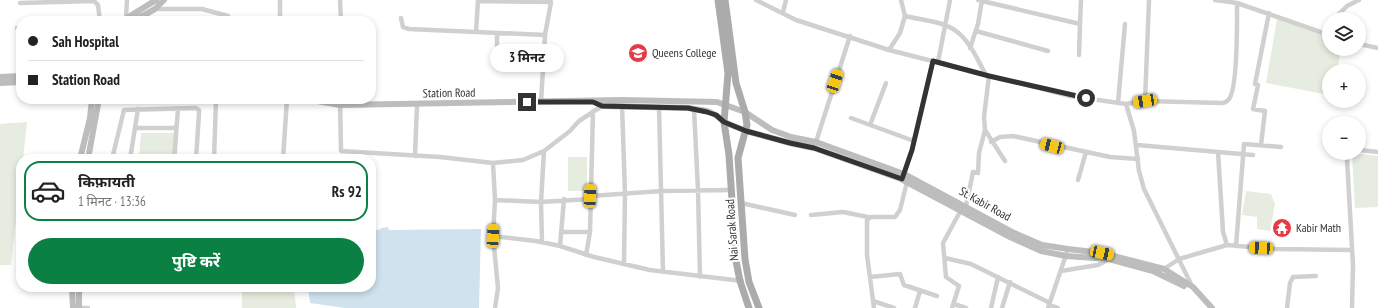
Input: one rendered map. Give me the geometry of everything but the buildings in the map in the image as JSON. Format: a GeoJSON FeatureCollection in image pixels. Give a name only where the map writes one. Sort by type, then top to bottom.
{"type":"FeatureCollection","features":[{"type":"Feature","properties":{"kind":"main road","name":"Nai Sarak Road"},"geometry":{"type":"LineString","coordinates":[[718,0],[728,73],[724,122],[729,155],[736,261],[740,281],[749,308]]}},
{"type":"Feature","properties":{"kind":"main road"},"geometry":{"type":"LineString","coordinates":[[725,0],[736,84],[745,112],[746,131]]}},
{"type":"Feature","properties":{"kind":"main road","name":"Nai Sarak Road"},"geometry":{"type":"LineString","coordinates":[[746,131],[739,149],[738,158],[745,259],[749,282],[759,308]]}},
{"type":"Feature","properties":{"kind":"street"},"geometry":{"type":"LineString","coordinates":[[124,16],[127,0]]}},
{"type":"Feature","properties":{"kind":"street"},"geometry":{"type":"LineString","coordinates":[[129,16],[156,0]]}},
{"type":"Feature","properties":{"kind":"street"},"geometry":{"type":"LineString","coordinates":[[142,16],[155,9],[164,0]]}},
{"type":"Feature","properties":{"kind":"street"},"geometry":{"type":"LineString","coordinates":[[280,0],[280,16]]}},
{"type":"Feature","properties":{"kind":"street"},"geometry":{"type":"LineString","coordinates":[[340,0],[341,16]]}},
{"type":"Feature","properties":{"kind":"street"},"geometry":{"type":"LineString","coordinates":[[756,0],[767,2],[796,20],[850,36],[889,50],[1070,96],[1126,104],[1145,101],[1177,100],[1221,103],[1229,99],[1232,95],[1234,75],[1237,3]]}},
{"type":"Feature","properties":{"kind":"street"},"geometry":{"type":"LineString","coordinates":[[783,12],[786,0]]}},
{"type":"Feature","properties":{"kind":"street"},"geometry":{"type":"LineString","coordinates":[[889,50],[900,33],[905,16],[901,0]]}},
{"type":"Feature","properties":{"kind":"street"},"geometry":{"type":"LineString","coordinates":[[811,215],[843,212],[868,218],[895,217],[900,210],[904,178],[946,26],[950,0]]}},
{"type":"Feature","properties":{"kind":"street"},"geometry":{"type":"LineString","coordinates":[[970,48],[976,31],[980,0],[1080,24]]}},
{"type":"Feature","properties":{"kind":"street"},"geometry":{"type":"LineString","coordinates":[[1079,55],[1080,0]]}},
{"type":"Feature","properties":{"kind":"street"},"geometry":{"type":"LineString","coordinates":[[1145,101],[1149,0]]}},
{"type":"Feature","properties":{"kind":"street"},"geometry":{"type":"LineString","coordinates":[[1215,0],[1237,3],[1322,32]]}},
{"type":"Feature","properties":{"kind":"street"},"geometry":{"type":"LineString","coordinates":[[1341,12],[1347,6],[1358,0]]}},
{"type":"Feature","properties":{"kind":"street"},"geometry":{"type":"LineString","coordinates":[[20,4],[94,1],[98,5],[99,16]]}},
{"type":"Feature","properties":{"kind":"street"},"geometry":{"type":"LineString","coordinates":[[476,32],[478,1],[550,2],[545,35],[541,102]]}},
{"type":"Feature","properties":{"kind":"street"},"geometry":{"type":"LineString","coordinates":[[155,9],[202,9],[228,16]]}},
{"type":"Feature","properties":{"kind":"street"},"geometry":{"type":"LineString","coordinates":[[1261,145],[1265,111],[1253,108],[1258,85],[1255,84],[1269,13]]}},
{"type":"Feature","properties":{"kind":"street"},"geometry":{"type":"LineString","coordinates":[[905,16],[946,26],[956,31],[970,48],[988,76],[984,130],[979,153],[978,173],[973,172],[963,208],[944,240],[947,279],[959,286],[953,306],[966,308]]}},
{"type":"Feature","properties":{"kind":"street"},"geometry":{"type":"LineString","coordinates":[[401,18],[403,27],[410,29],[545,35]]}},
{"type":"Feature","properties":{"kind":"street"},"geometry":{"type":"LineString","coordinates":[[1118,103],[1125,24]]}},
{"type":"Feature","properties":{"kind":"street"},"geometry":{"type":"LineString","coordinates":[[976,31],[1048,51]]}},
{"type":"Feature","properties":{"kind":"street"},"geometry":{"type":"LineString","coordinates":[[497,33],[497,47],[499,51],[544,56]]}},
{"type":"Feature","properties":{"kind":"street"},"geometry":{"type":"LineString","coordinates":[[815,145],[850,36]]}},
{"type":"Feature","properties":{"kind":"street"},"geometry":{"type":"LineString","coordinates":[[1366,45],[1378,48]]}},
{"type":"Feature","properties":{"kind":"street"},"geometry":{"type":"LineString","coordinates":[[0,76],[16,76]]}},
{"type":"Feature","properties":{"kind":"street"},"geometry":{"type":"LineString","coordinates":[[0,83],[16,82]]}},
{"type":"Feature","properties":{"kind":"street"},"geometry":{"type":"LineString","coordinates":[[870,125],[886,83]]}},
{"type":"Feature","properties":{"kind":"street","name":"Station Road"},"geometry":{"type":"LineString","coordinates":[[376,103],[417,105],[593,102],[694,109],[712,113],[724,122],[746,131]]}},
{"type":"Feature","properties":{"kind":"street","name":"Station Road"},"geometry":{"type":"LineString","coordinates":[[602,103],[717,102],[745,112]]}},
{"type":"Feature","properties":{"kind":"street"},"geometry":{"type":"LineString","coordinates":[[340,104],[341,151],[493,163],[523,160],[544,151],[602,103]]}},
{"type":"Feature","properties":{"kind":"street"},"geometry":{"type":"LineString","coordinates":[[81,154],[90,118],[91,104]]}},
{"type":"Feature","properties":{"kind":"street"},"geometry":{"type":"LineString","coordinates":[[89,154],[98,104]]}},
{"type":"Feature","properties":{"kind":"street"},"geometry":{"type":"LineString","coordinates":[[214,154],[216,104]]}},
{"type":"Feature","properties":{"kind":"street"},"geometry":{"type":"LineString","coordinates":[[283,154],[287,104]]}},
{"type":"Feature","properties":{"kind":"street"},"geometry":{"type":"LineString","coordinates":[[1126,104],[1137,145],[1138,159],[1144,189],[1193,287]]}},
{"type":"Feature","properties":{"kind":"street"},"geometry":{"type":"LineString","coordinates":[[415,156],[417,105]]}},
{"type":"Feature","properties":{"kind":"street"},"geometry":{"type":"LineString","coordinates":[[622,105],[625,193],[624,264]]}},
{"type":"Feature","properties":{"kind":"street"},"geometry":{"type":"LineString","coordinates":[[659,107],[663,272]]}},
{"type":"Feature","properties":{"kind":"street"},"geometry":{"type":"LineString","coordinates":[[113,154],[123,112],[126,109],[196,108],[199,110],[196,154]]}},
{"type":"Feature","properties":{"kind":"street"},"geometry":{"type":"LineString","coordinates":[[131,154],[138,109]]}},
{"type":"Feature","properties":{"kind":"street"},"geometry":{"type":"LineString","coordinates":[[174,154],[178,109]]}},
{"type":"Feature","properties":{"kind":"street"},"geometry":{"type":"LineString","coordinates":[[694,109],[700,277]]}},
{"type":"Feature","properties":{"kind":"street"},"geometry":{"type":"LineString","coordinates":[[586,255],[590,232],[593,111]]}},
{"type":"Feature","properties":{"kind":"street","name":"St. Kabir Road"},"geometry":{"type":"LineString","coordinates":[[745,112],[772,130],[904,178],[963,208],[1026,245],[1041,251],[1111,257],[1164,269],[1193,287],[1212,308]]}},
{"type":"Feature","properties":{"kind":"street"},"geometry":{"type":"LineString","coordinates":[[851,118],[914,141]]}},
{"type":"Feature","properties":{"kind":"street"},"geometry":{"type":"LineString","coordinates":[[135,128],[176,128]]}},
{"type":"Feature","properties":{"kind":"street"},"geometry":{"type":"LineString","coordinates":[[984,130],[1005,161]]}},
{"type":"Feature","properties":{"kind":"street","name":"St. Kabir Road"},"geometry":{"type":"LineString","coordinates":[[746,131],[777,139],[815,145]]}},
{"type":"Feature","properties":{"kind":"street"},"geometry":{"type":"LineString","coordinates":[[991,142],[1000,137],[1013,136],[1110,157],[1138,159]]}},
{"type":"Feature","properties":{"kind":"street"},"geometry":{"type":"LineString","coordinates":[[1236,246],[1244,144],[1281,147]]}},
{"type":"Feature","properties":{"kind":"street"},"geometry":{"type":"LineString","coordinates":[[1137,145],[1253,155]]}},
{"type":"Feature","properties":{"kind":"street"},"geometry":{"type":"LineString","coordinates":[[542,242],[541,202],[544,151]]}},
{"type":"Feature","properties":{"kind":"street"},"geometry":{"type":"LineString","coordinates":[[1366,151],[1378,152]]}},
{"type":"Feature","properties":{"kind":"street"},"geometry":{"type":"LineString","coordinates":[[1078,180],[1086,152]]}},
{"type":"Feature","properties":{"kind":"street"},"geometry":{"type":"LineString","coordinates":[[1218,152],[1223,232],[1227,245]]}},
{"type":"Feature","properties":{"kind":"street"},"geometry":{"type":"LineString","coordinates":[[1347,160],[1352,250],[1352,308]]}},
{"type":"Feature","properties":{"kind":"street"},"geometry":{"type":"LineString","coordinates":[[493,163],[495,200],[493,236],[498,277],[495,308]]}},
{"type":"Feature","properties":{"kind":"street"},"geometry":{"type":"LineString","coordinates":[[495,200],[541,202],[625,193],[731,190]]}},
{"type":"Feature","properties":{"kind":"street"},"geometry":{"type":"LineString","coordinates":[[560,246],[564,199]]}},
{"type":"Feature","properties":{"kind":"street"},"geometry":{"type":"LineString","coordinates":[[741,203],[795,216]]}},
{"type":"Feature","properties":{"kind":"street"},"geometry":{"type":"LineString","coordinates":[[868,218],[866,223],[867,247],[874,308]]}},
{"type":"Feature","properties":{"kind":"street"},"geometry":{"type":"LineString","coordinates":[[561,232],[590,232]]}},
{"type":"Feature","properties":{"kind":"street"},"geometry":{"type":"LineString","coordinates":[[493,236],[542,242],[560,246],[586,255],[663,272],[749,282]]}},
{"type":"Feature","properties":{"kind":"street"},"geometry":{"type":"LineString","coordinates":[[1164,269],[1179,259],[1227,245],[1275,249],[1352,250]]}},
{"type":"Feature","properties":{"kind":"street"},"geometry":{"type":"LineString","coordinates":[[1049,305],[1067,253]]}},
{"type":"Feature","properties":{"kind":"street"},"geometry":{"type":"LineString","coordinates":[[1061,271],[1098,265],[1111,257]]}},
{"type":"Feature","properties":{"kind":"street","name":"St. Kabir Road"},"geometry":{"type":"LineString","coordinates":[[1111,257],[1153,271],[1177,282],[1196,295],[1206,308]]}},
{"type":"Feature","properties":{"kind":"street"},"geometry":{"type":"LineString","coordinates":[[945,258],[971,264],[1010,282],[1049,305],[1058,308]]}},
{"type":"Feature","properties":{"kind":"street"},"geometry":{"type":"LineString","coordinates":[[870,277],[900,274],[904,285],[938,296]]}},
{"type":"Feature","properties":{"kind":"street"},"geometry":{"type":"LineString","coordinates":[[1287,308],[1290,283],[1293,277],[1316,276]]}},
{"type":"Feature","properties":{"kind":"street"},"geometry":{"type":"LineString","coordinates":[[990,308],[998,277]]}},
{"type":"Feature","properties":{"kind":"street"},"geometry":{"type":"LineString","coordinates":[[1002,308],[1010,282]]}},
{"type":"Feature","properties":{"kind":"street"},"geometry":{"type":"LineString","coordinates":[[915,308],[920,291]]}},
{"type":"Feature","properties":{"kind":"street"},"geometry":{"type":"LineString","coordinates":[[72,292],[73,308],[88,308]]}},
{"type":"Feature","properties":{"kind":"street"},"geometry":{"type":"LineString","coordinates":[[79,292],[79,308]]}},
{"type":"Feature","properties":{"kind":"street"},"geometry":{"type":"LineString","coordinates":[[873,300],[894,308]]}},
{"type":"Feature","properties":{"kind":"shaded area"},"geometry":{"type":"Polygon","coordinates":[[[1277,19],[1322,35],[1322,56],[1340,56],[1338,64],[1322,64],[1322,94],[1266,83],[1277,19]]]}},
{"type":"Feature","properties":{"kind":"shaded area"},"geometry":{"type":"Polygon","coordinates":[[[27,122],[24,154],[16,154],[16,220],[11,265],[0,265],[0,124],[27,122]]]}},
{"type":"Feature","properties":{"kind":"shaded area"},"geometry":{"type":"Polygon","coordinates":[[[141,133],[178,133],[177,154],[139,154],[141,133]]]}},
{"type":"Feature","properties":{"kind":"shaded area"},"geometry":{"type":"Polygon","coordinates":[[[1366,155],[1378,156],[1378,207],[1355,208],[1352,160],[1366,160],[1366,155]]]}},
{"type":"Feature","properties":{"kind":"shaded area"},"geometry":{"type":"Polygon","coordinates":[[[568,157],[587,157],[587,191],[568,191],[568,157]]]}},
{"type":"Feature","properties":{"kind":"shaded area"},"geometry":{"type":"Polygon","coordinates":[[[1246,191],[1271,194],[1275,204],[1270,231],[1257,229],[1257,217],[1242,215],[1246,191]]]}},
{"type":"Feature","properties":{"kind":"shaded area"},"geometry":{"type":"Polygon","coordinates":[[[242,292],[294,292],[296,308],[242,308],[242,292]]]}},
{"type":"Feature","properties":{"kind":"water"},"geometry":{"type":"Polygon","coordinates":[[[388,227],[389,230],[481,229],[479,308],[345,308],[310,303],[309,292],[376,292],[376,230],[380,230],[381,228],[388,227]]]}},
{"type":"Feature","properties":{"kind":"place","name":"Queens College"},"geometry":{"type":"Point","coordinates":[638,53]}},
{"type":"Feature","properties":{"kind":"place","name":"Kabir Math"},"geometry":{"type":"Point","coordinates":[1282,228]}},
{"type":"Feature","properties":{"kind":"route"},"geometry":{"type":"LineString","coordinates":[[527,102],[593,102],[602,106],[622,105],[688,108],[716,115],[724,122],[746,131],[834,154],[902,179],[912,150],[933,61],[1070,96],[1086,98]]}}]}
